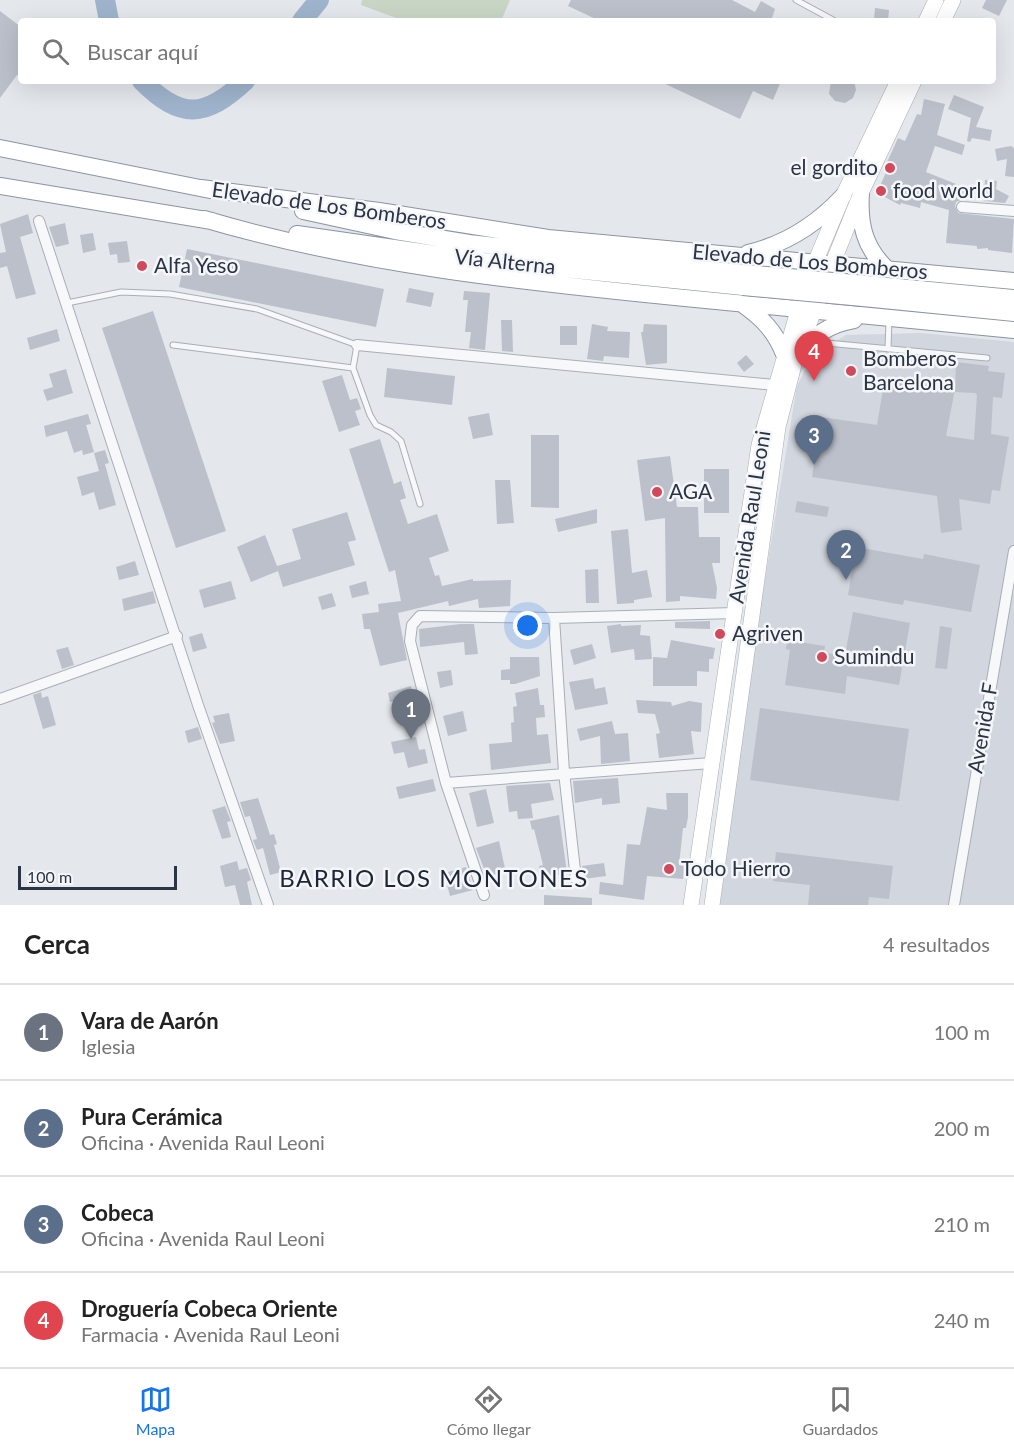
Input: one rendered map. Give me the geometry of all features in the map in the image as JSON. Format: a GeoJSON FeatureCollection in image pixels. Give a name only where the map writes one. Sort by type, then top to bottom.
{"type":"FeatureCollection","features":[{"type":"Feature","properties":{"kind":"highway"},"geometry":{"type":"LineString","coordinates":[[0,148],[201,188]]}},
{"type":"Feature","properties":{"kind":"highway","name":"Vía Alterna"},"geometry":{"type":"LineString","coordinates":[[0,186],[460,258],[743,287]]}},
{"type":"Feature","properties":{"kind":"highway","name":"Elevado de Los Bomberos"},"geometry":{"type":"LineString","coordinates":[[201,188],[379,211],[548,238],[1014,281]]}},
{"type":"Feature","properties":{"kind":"highway","name":"Elevado de Los Bomberos"},"geometry":{"type":"LineString","coordinates":[[201,188],[394,231],[743,287],[865,291]]}},
{"type":"Feature","properties":{"kind":"highway"},"geometry":{"type":"LineString","coordinates":[[861,193],[861,224],[864,237],[870,249],[887,269]]}},
{"type":"Feature","properties":{"kind":"highway"},"geometry":{"type":"LineString","coordinates":[[735,255],[762,249],[789,238],[814,223],[843,196]]}},
{"type":"Feature","properties":{"kind":"highway"},"geometry":{"type":"LineString","coordinates":[[743,287],[790,355],[824,329],[842,322],[886,317]]}},
{"type":"Feature","properties":{"kind":"highway","name":"Elevado de Los Bomberos"},"geometry":{"type":"LineString","coordinates":[[743,287],[797,310],[1014,330]]}},
{"type":"Feature","properties":{"kind":"highway"},"geometry":{"type":"LineString","coordinates":[[865,291],[1014,298]]}},
{"type":"Feature","properties":{"kind":"highway"},"geometry":{"type":"LineString","coordinates":[[865,291],[1014,313]]}},
{"type":"Feature","properties":{"kind":"highway"},"geometry":{"type":"LineString","coordinates":[[996,329],[1014,339]]}},
{"type":"Feature","properties":{"kind":"main road"},"geometry":{"type":"LineString","coordinates":[[927,18],[936,0]]}},
{"type":"Feature","properties":{"kind":"main road"},"geometry":{"type":"LineString","coordinates":[[944,18],[953,0]]}},
{"type":"Feature","properties":{"kind":"main road","name":"Avenida Raul Leoni"},"geometry":{"type":"LineString","coordinates":[[712,905],[778,428],[797,310],[843,196],[897,84]]}},
{"type":"Feature","properties":{"kind":"main road","name":"Avenida Raul Leoni"},"geometry":{"type":"LineString","coordinates":[[691,905],[759,445],[776,385],[814,312],[861,193],[913,84]]}},
{"type":"Feature","properties":{"kind":"street"},"geometry":{"type":"LineString","coordinates":[[962,207],[1014,211]]}},
{"type":"Feature","properties":{"kind":"street"},"geometry":{"type":"LineString","coordinates":[[39,221],[198,705],[268,905]]}},
{"type":"Feature","properties":{"kind":"street"},"geometry":{"type":"LineString","coordinates":[[357,345],[776,385]]}},
{"type":"Feature","properties":{"kind":"street","name":"Avenida F"},"geometry":{"type":"LineString","coordinates":[[954,905],[1014,551]]}},
{"type":"Feature","properties":{"kind":"street"},"geometry":{"type":"LineString","coordinates":[[484,895],[446,783],[410,641],[412,625],[420,616],[554,618],[735,613]]}},
{"type":"Feature","properties":{"kind":"street"},"geometry":{"type":"LineString","coordinates":[[554,618],[564,772],[576,879]]}},
{"type":"Feature","properties":{"kind":"street"},"geometry":{"type":"LineString","coordinates":[[0,699],[177,636]]}},
{"type":"Feature","properties":{"kind":"street"},"geometry":{"type":"LineString","coordinates":[[446,783],[564,772],[711,763]]}},
{"type":"Feature","properties":{"kind":"lane"},"geometry":{"type":"LineString","coordinates":[[796,0],[829,18]]}},
{"type":"Feature","properties":{"kind":"lane"},"geometry":{"type":"LineString","coordinates":[[65,303],[121,292],[170,294],[257,309],[357,345],[353,368],[370,415],[376,425],[392,432],[401,441],[420,504]]}},
{"type":"Feature","properties":{"kind":"lane"},"geometry":{"type":"LineString","coordinates":[[886,317],[888,349]]}},
{"type":"Feature","properties":{"kind":"lane"},"geometry":{"type":"LineString","coordinates":[[808,341],[987,358]]}},
{"type":"Feature","properties":{"kind":"lane"},"geometry":{"type":"LineString","coordinates":[[173,345],[353,368]]}},
{"type":"Feature","properties":{"kind":"shaded area"},"geometry":{"type":"Polygon","coordinates":[[[921,333],[1014,342],[1014,905],[718,905],[742,718],[797,386],[813,355],[846,335],[921,333]]]}},
{"type":"Feature","properties":{"kind":"green space"},"geometry":{"type":"Polygon","coordinates":[[[362,0],[510,0],[502,18],[396,18],[361,5],[362,0]]]}},
{"type":"Feature","properties":{"kind":"building"},"geometry":{"type":"Polygon","coordinates":[[[571,0],[732,0],[755,12],[761,1],[775,9],[772,18],[594,18],[568,6],[571,0]]]}},
{"type":"Feature","properties":{"kind":"building"},"geometry":{"type":"Polygon","coordinates":[[[986,0],[1007,0],[999,16],[982,8],[986,0]]]}},
{"type":"Feature","properties":{"kind":"building"},"geometry":{"type":"Polygon","coordinates":[[[875,8],[889,10],[888,18],[874,18],[875,8]]]}},
{"type":"Feature","properties":{"kind":"building"},"geometry":{"type":"Polygon","coordinates":[[[0,11],[18,25],[18,76],[0,98],[0,11]]]}},
{"type":"Feature","properties":{"kind":"building"},"geometry":{"type":"Polygon","coordinates":[[[665,84],[780,84],[773,100],[753,91],[740,119],[665,84]]]}},
{"type":"Feature","properties":{"kind":"building"},"geometry":{"type":"Polygon","coordinates":[[[831,84],[855,84],[856,90],[853,98],[845,103],[835,101],[829,94],[831,84]]]}},
{"type":"Feature","properties":{"kind":"building"},"geometry":{"type":"Polygon","coordinates":[[[954,95],[984,107],[976,127],[992,130],[990,141],[972,138],[970,142],[967,141],[971,118],[948,109],[954,95]]]}},
{"type":"Feature","properties":{"kind":"building"},"geometry":{"type":"Polygon","coordinates":[[[924,99],[945,104],[937,135],[965,145],[962,155],[935,146],[926,172],[966,188],[961,200],[956,202],[958,213],[1014,219],[1012,253],[946,243],[949,210],[921,202],[920,208],[901,203],[900,205],[877,193],[887,170],[884,169],[898,138],[905,141],[917,114],[921,115],[924,99]]]}},
{"type":"Feature","properties":{"kind":"building"},"geometry":{"type":"Polygon","coordinates":[[[1011,146],[1014,148],[1014,177],[1005,176],[1007,159],[997,161],[995,149],[1011,146]]]}},
{"type":"Feature","properties":{"kind":"building"},"geometry":{"type":"Polygon","coordinates":[[[985,180],[997,181],[996,189],[1009,196],[1005,203],[984,201],[985,180]]]}},
{"type":"Feature","properties":{"kind":"building"},"geometry":{"type":"Polygon","coordinates":[[[28,214],[33,233],[20,237],[36,294],[16,299],[7,266],[0,268],[0,253],[6,252],[0,224],[28,214]]]}},
{"type":"Feature","properties":{"kind":"building"},"geometry":{"type":"Polygon","coordinates":[[[65,223],[69,244],[56,247],[49,227],[65,223]]]}},
{"type":"Feature","properties":{"kind":"building"},"geometry":{"type":"Polygon","coordinates":[[[93,233],[96,250],[83,253],[80,235],[93,233]]]}},
{"type":"Feature","properties":{"kind":"building"},"geometry":{"type":"Polygon","coordinates":[[[127,241],[130,262],[118,263],[117,254],[110,255],[108,243],[127,241]]]}},
{"type":"Feature","properties":{"kind":"building"},"geometry":{"type":"Polygon","coordinates":[[[187,249],[384,289],[376,327],[179,287],[187,249]]]}},
{"type":"Feature","properties":{"kind":"building"},"geometry":{"type":"Polygon","coordinates":[[[409,288],[434,293],[431,307],[406,302],[409,288]]]}},
{"type":"Feature","properties":{"kind":"building"},"geometry":{"type":"Polygon","coordinates":[[[464,291],[490,293],[485,350],[469,348],[471,332],[465,332],[468,300],[463,300],[464,291]]]}},
{"type":"Feature","properties":{"kind":"building"},"geometry":{"type":"Polygon","coordinates":[[[153,311],[226,531],[176,548],[102,328],[153,311]]]}},
{"type":"Feature","properties":{"kind":"building"},"geometry":{"type":"Polygon","coordinates":[[[501,320],[512,320],[513,352],[502,351],[501,320]]]}},
{"type":"Feature","properties":{"kind":"building"},"geometry":{"type":"Polygon","coordinates":[[[592,324],[608,327],[607,331],[630,332],[629,358],[604,356],[603,361],[587,359],[592,324]]]}},
{"type":"Feature","properties":{"kind":"building"},"geometry":{"type":"Polygon","coordinates":[[[644,324],[667,325],[667,363],[646,365],[641,332],[643,332],[644,324]]]}},
{"type":"Feature","properties":{"kind":"building"},"geometry":{"type":"Polygon","coordinates":[[[560,326],[577,326],[577,345],[560,345],[560,326]]]}},
{"type":"Feature","properties":{"kind":"building"},"geometry":{"type":"Polygon","coordinates":[[[57,329],[60,341],[30,350],[27,338],[57,329]]]}},
{"type":"Feature","properties":{"kind":"building"},"geometry":{"type":"Polygon","coordinates":[[[746,355],[754,364],[744,372],[737,363],[746,355]]]}},
{"type":"Feature","properties":{"kind":"building"},"geometry":{"type":"Polygon","coordinates":[[[956,362],[989,366],[988,371],[1005,373],[1002,398],[993,397],[991,434],[1009,437],[1000,491],[992,490],[990,504],[959,499],[962,530],[941,533],[937,496],[812,477],[821,417],[877,425],[885,378],[955,389],[946,436],[974,440],[977,395],[955,392],[956,362]]]}},
{"type":"Feature","properties":{"kind":"building"},"geometry":{"type":"Polygon","coordinates":[[[387,368],[455,376],[452,405],[384,397],[387,368]]]}},
{"type":"Feature","properties":{"kind":"building"},"geometry":{"type":"Polygon","coordinates":[[[66,369],[73,393],[47,401],[43,390],[53,387],[49,374],[66,369]]]}},
{"type":"Feature","properties":{"kind":"building"},"geometry":{"type":"Polygon","coordinates":[[[342,375],[350,400],[357,398],[361,409],[355,411],[360,425],[339,432],[322,381],[342,375]]]}},
{"type":"Feature","properties":{"kind":"building"},"geometry":{"type":"Polygon","coordinates":[[[489,413],[493,435],[473,439],[468,417],[489,413]]]}},
{"type":"Feature","properties":{"kind":"building"},"geometry":{"type":"Polygon","coordinates":[[[88,414],[91,424],[86,425],[94,452],[83,455],[82,450],[74,453],[67,431],[46,437],[44,426],[88,414]]]}},
{"type":"Feature","properties":{"kind":"building"},"geometry":{"type":"Polygon","coordinates":[[[531,435],[559,435],[559,508],[531,507],[531,435]]]}},
{"type":"Feature","properties":{"kind":"building"},"geometry":{"type":"Polygon","coordinates":[[[380,439],[394,484],[401,481],[406,498],[400,500],[408,524],[437,514],[449,551],[429,558],[435,576],[439,575],[442,586],[473,579],[473,581],[511,580],[510,606],[479,608],[478,599],[449,606],[448,601],[398,613],[407,660],[380,666],[370,629],[364,629],[362,614],[379,612],[378,604],[401,601],[395,570],[389,572],[349,449],[380,439]]]}},
{"type":"Feature","properties":{"kind":"building"},"geometry":{"type":"Polygon","coordinates":[[[105,450],[109,463],[105,464],[116,505],[99,510],[94,492],[82,496],[77,477],[99,471],[94,453],[105,450]]]}},
{"type":"Feature","properties":{"kind":"building"},"geometry":{"type":"Polygon","coordinates":[[[670,456],[677,507],[698,507],[699,537],[720,537],[720,563],[712,563],[717,588],[716,599],[680,596],[680,601],[666,602],[665,518],[645,521],[637,460],[670,456]]]}},
{"type":"Feature","properties":{"kind":"building"},"geometry":{"type":"Polygon","coordinates":[[[704,469],[729,469],[729,513],[704,513],[704,469]]]}},
{"type":"Feature","properties":{"kind":"building"},"geometry":{"type":"Polygon","coordinates":[[[495,480],[510,480],[514,523],[497,524],[495,480]]]}},
{"type":"Feature","properties":{"kind":"building"},"geometry":{"type":"Polygon","coordinates":[[[797,501],[829,507],[827,517],[795,512],[797,501]]]}},
{"type":"Feature","properties":{"kind":"building"},"geometry":{"type":"Polygon","coordinates":[[[597,509],[597,523],[558,532],[555,519],[597,509]]]}},
{"type":"Feature","properties":{"kind":"building"},"geometry":{"type":"Polygon","coordinates":[[[347,512],[356,540],[348,542],[355,565],[283,587],[278,571],[251,582],[237,547],[265,535],[277,566],[301,559],[292,529],[347,512]]]}},
{"type":"Feature","properties":{"kind":"building"},"geometry":{"type":"Polygon","coordinates":[[[628,529],[632,573],[647,570],[652,597],[634,600],[634,603],[617,604],[611,531],[628,529]]]}},
{"type":"Feature","properties":{"kind":"building"},"geometry":{"type":"Polygon","coordinates":[[[856,547],[923,559],[924,554],[980,565],[971,612],[904,600],[903,605],[848,595],[856,547]]]}},
{"type":"Feature","properties":{"kind":"building"},"geometry":{"type":"Polygon","coordinates":[[[135,561],[139,575],[119,580],[116,567],[135,561]]]}},
{"type":"Feature","properties":{"kind":"building"},"geometry":{"type":"Polygon","coordinates":[[[598,569],[599,603],[586,603],[585,570],[598,569]]]}},
{"type":"Feature","properties":{"kind":"building"},"geometry":{"type":"Polygon","coordinates":[[[231,581],[236,599],[204,608],[199,590],[231,581]]]}},
{"type":"Feature","properties":{"kind":"building"},"geometry":{"type":"Polygon","coordinates":[[[366,581],[369,594],[352,598],[349,586],[366,581]]]}},
{"type":"Feature","properties":{"kind":"building"},"geometry":{"type":"Polygon","coordinates":[[[153,591],[156,603],[124,611],[122,599],[153,591]]]}},
{"type":"Feature","properties":{"kind":"building"},"geometry":{"type":"Polygon","coordinates":[[[332,593],[336,606],[322,610],[318,597],[332,593]]]}},
{"type":"Feature","properties":{"kind":"building"},"geometry":{"type":"Polygon","coordinates":[[[853,612],[910,623],[899,685],[847,676],[845,694],[785,685],[790,650],[786,649],[787,640],[825,646],[824,653],[845,655],[853,612]]]}},
{"type":"Feature","properties":{"kind":"building"},"geometry":{"type":"Polygon","coordinates":[[[710,621],[710,629],[675,628],[675,622],[710,621]]]}},
{"type":"Feature","properties":{"kind":"building"},"geometry":{"type":"Polygon","coordinates":[[[474,624],[478,654],[465,655],[464,642],[420,647],[419,629],[474,624]]]}},
{"type":"Feature","properties":{"kind":"building"},"geometry":{"type":"Polygon","coordinates":[[[621,624],[621,626],[641,625],[640,635],[650,636],[652,659],[635,660],[634,649],[611,653],[607,626],[621,624]]]}},
{"type":"Feature","properties":{"kind":"building"},"geometry":{"type":"Polygon","coordinates":[[[940,626],[952,628],[947,669],[935,668],[940,626]]]}},
{"type":"Feature","properties":{"kind":"building"},"geometry":{"type":"Polygon","coordinates":[[[202,633],[207,648],[193,652],[189,637],[202,633]]]}},
{"type":"Feature","properties":{"kind":"building"},"geometry":{"type":"Polygon","coordinates":[[[671,640],[715,648],[713,659],[709,659],[709,672],[697,671],[697,686],[653,686],[653,657],[667,658],[671,640]]]}},
{"type":"Feature","properties":{"kind":"building"},"geometry":{"type":"Polygon","coordinates":[[[592,644],[596,658],[574,665],[570,650],[592,644]]]}},
{"type":"Feature","properties":{"kind":"building"},"geometry":{"type":"Polygon","coordinates":[[[68,647],[74,665],[62,669],[56,650],[68,647]]]}},
{"type":"Feature","properties":{"kind":"building"},"geometry":{"type":"Polygon","coordinates":[[[510,657],[539,657],[540,676],[515,684],[510,684],[510,680],[501,680],[501,670],[510,669],[510,657]]]}},
{"type":"Feature","properties":{"kind":"building"},"geometry":{"type":"Polygon","coordinates":[[[451,670],[453,685],[440,688],[437,672],[451,670]]]}},
{"type":"Feature","properties":{"kind":"building"},"geometry":{"type":"Polygon","coordinates":[[[593,678],[595,689],[605,687],[608,704],[575,710],[569,682],[593,678]]]}},
{"type":"Feature","properties":{"kind":"building"},"geometry":{"type":"Polygon","coordinates":[[[411,686],[418,718],[405,721],[401,699],[390,702],[388,693],[411,686]]]}},
{"type":"Feature","properties":{"kind":"building"},"geometry":{"type":"Polygon","coordinates":[[[538,688],[540,705],[544,705],[545,717],[536,718],[537,735],[548,734],[551,763],[491,770],[489,744],[512,742],[513,707],[517,706],[515,693],[538,688]]]}},
{"type":"Feature","properties":{"kind":"building"},"geometry":{"type":"Polygon","coordinates":[[[41,692],[42,698],[48,696],[56,725],[43,729],[33,695],[41,692]]]}},
{"type":"Feature","properties":{"kind":"building"},"geometry":{"type":"Polygon","coordinates":[[[636,700],[671,702],[672,706],[689,701],[702,703],[701,732],[691,731],[694,754],[659,758],[656,734],[660,733],[655,714],[638,713],[636,700]]]}},
{"type":"Feature","properties":{"kind":"building"},"geometry":{"type":"Polygon","coordinates":[[[760,708],[909,729],[899,801],[750,780],[760,708]]]}},
{"type":"Feature","properties":{"kind":"building"},"geometry":{"type":"Polygon","coordinates":[[[463,711],[467,731],[448,736],[443,716],[463,711]]]}},
{"type":"Feature","properties":{"kind":"building"},"geometry":{"type":"Polygon","coordinates":[[[229,713],[235,741],[220,744],[212,723],[215,722],[213,716],[229,713]]]}},
{"type":"Feature","properties":{"kind":"building"},"geometry":{"type":"Polygon","coordinates":[[[612,721],[615,734],[628,733],[630,761],[601,764],[600,736],[580,741],[577,729],[612,721]]]}},
{"type":"Feature","properties":{"kind":"building"},"geometry":{"type":"Polygon","coordinates":[[[198,727],[202,739],[188,743],[185,731],[198,727]]]}},
{"type":"Feature","properties":{"kind":"building"},"geometry":{"type":"Polygon","coordinates":[[[416,737],[419,750],[425,749],[428,763],[408,768],[404,752],[394,754],[391,742],[416,737]]]}},
{"type":"Feature","properties":{"kind":"building"},"geometry":{"type":"Polygon","coordinates":[[[618,778],[620,803],[602,805],[602,798],[575,803],[573,781],[618,778]]]}},
{"type":"Feature","properties":{"kind":"building"},"geometry":{"type":"Polygon","coordinates":[[[433,779],[436,791],[399,799],[396,787],[433,779]]]}},
{"type":"Feature","properties":{"kind":"building"},"geometry":{"type":"Polygon","coordinates":[[[550,783],[554,800],[531,804],[533,818],[518,819],[517,811],[509,812],[506,786],[550,783]]]}},
{"type":"Feature","properties":{"kind":"building"},"geometry":{"type":"Polygon","coordinates":[[[486,789],[494,823],[477,827],[469,793],[486,789]]]}},
{"type":"Feature","properties":{"kind":"building"},"geometry":{"type":"Polygon","coordinates":[[[666,793],[688,793],[688,817],[686,828],[683,828],[679,865],[685,866],[683,879],[647,876],[644,900],[599,894],[600,882],[623,885],[627,844],[640,845],[647,807],[667,810],[666,793]]]}},
{"type":"Feature","properties":{"kind":"building"},"geometry":{"type":"Polygon","coordinates":[[[258,798],[270,835],[274,834],[277,844],[274,845],[281,872],[270,875],[263,848],[257,850],[253,840],[257,839],[250,816],[245,817],[240,802],[258,798]]]}},
{"type":"Feature","properties":{"kind":"building"},"geometry":{"type":"Polygon","coordinates":[[[225,806],[231,821],[227,822],[231,837],[222,839],[212,810],[225,806]]]}},
{"type":"Feature","properties":{"kind":"building"},"geometry":{"type":"Polygon","coordinates":[[[559,815],[567,873],[541,879],[539,866],[543,865],[530,821],[559,815]]]}},
{"type":"Feature","properties":{"kind":"building"},"geometry":{"type":"Polygon","coordinates":[[[499,841],[506,873],[488,879],[476,848],[499,841]]]}},
{"type":"Feature","properties":{"kind":"building"},"geometry":{"type":"Polygon","coordinates":[[[776,852],[893,866],[889,899],[869,897],[868,905],[808,905],[810,885],[773,881],[776,852]]]}},
{"type":"Feature","properties":{"kind":"building"},"geometry":{"type":"Polygon","coordinates":[[[237,861],[239,870],[247,868],[251,880],[247,882],[252,905],[240,905],[235,885],[225,887],[220,866],[237,861]]]}},
{"type":"Feature","properties":{"kind":"building"},"geometry":{"type":"Polygon","coordinates":[[[604,863],[606,876],[583,879],[582,866],[604,863]]]}},
{"type":"Feature","properties":{"kind":"building"},"geometry":{"type":"Polygon","coordinates":[[[466,867],[473,890],[450,896],[444,873],[466,867]]]}},
{"type":"Feature","properties":{"kind":"building"},"geometry":{"type":"Polygon","coordinates":[[[544,895],[592,898],[592,905],[544,905],[544,895]]]}},
{"type":"Feature","properties":{"kind":"waterway"},"geometry":{"type":"LineString","coordinates":[[105,0],[108,18]]}},
{"type":"Feature","properties":{"kind":"waterway"},"geometry":{"type":"LineString","coordinates":[[304,18],[319,0]]}},
{"type":"Feature","properties":{"kind":"waterway"},"geometry":{"type":"LineString","coordinates":[[145,84],[169,103],[193,110],[218,102],[242,84]]}},
{"type":"Feature","properties":{"kind":"place","name":"el gordito"},"geometry":{"type":"Point","coordinates":[890,168]}},
{"type":"Feature","properties":{"kind":"place","name":"food world"},"geometry":{"type":"Point","coordinates":[881,191]}},
{"type":"Feature","properties":{"kind":"place","name":"Alfa Yeso"},"geometry":{"type":"Point","coordinates":[142,266]}},
{"type":"Feature","properties":{"kind":"place","name":"Bomberos Barcelona"},"geometry":{"type":"Point","coordinates":[851,371]}},
{"type":"Feature","properties":{"kind":"place","name":"Droguería Cobeca Oriente"},"geometry":{"type":"Point","coordinates":[814,381]}},
{"type":"Feature","properties":{"kind":"place","name":"Cobeca"},"geometry":{"type":"Point","coordinates":[814,465]}},
{"type":"Feature","properties":{"kind":"place","name":"AGA"},"geometry":{"type":"Point","coordinates":[657,492]}},
{"type":"Feature","properties":{"kind":"place","name":"Pura Cerámica"},"geometry":{"type":"Point","coordinates":[846,580]}},
{"type":"Feature","properties":{"kind":"place","name":"Agriven"},"geometry":{"type":"Point","coordinates":[720,634]}},
{"type":"Feature","properties":{"kind":"place","name":"Sumindu"},"geometry":{"type":"Point","coordinates":[822,657]}},
{"type":"Feature","properties":{"kind":"place","name":"Vara de Aarón"},"geometry":{"type":"Point","coordinates":[411,739]}},
{"type":"Feature","properties":{"kind":"place","name":"Todo Hierro"},"geometry":{"type":"Point","coordinates":[669,869]}},
{"type":"Feature","properties":{"kind":"district","name":"BARRIO LOS MONTONES"},"geometry":{"type":"Point","coordinates":[434,879]}}]}
